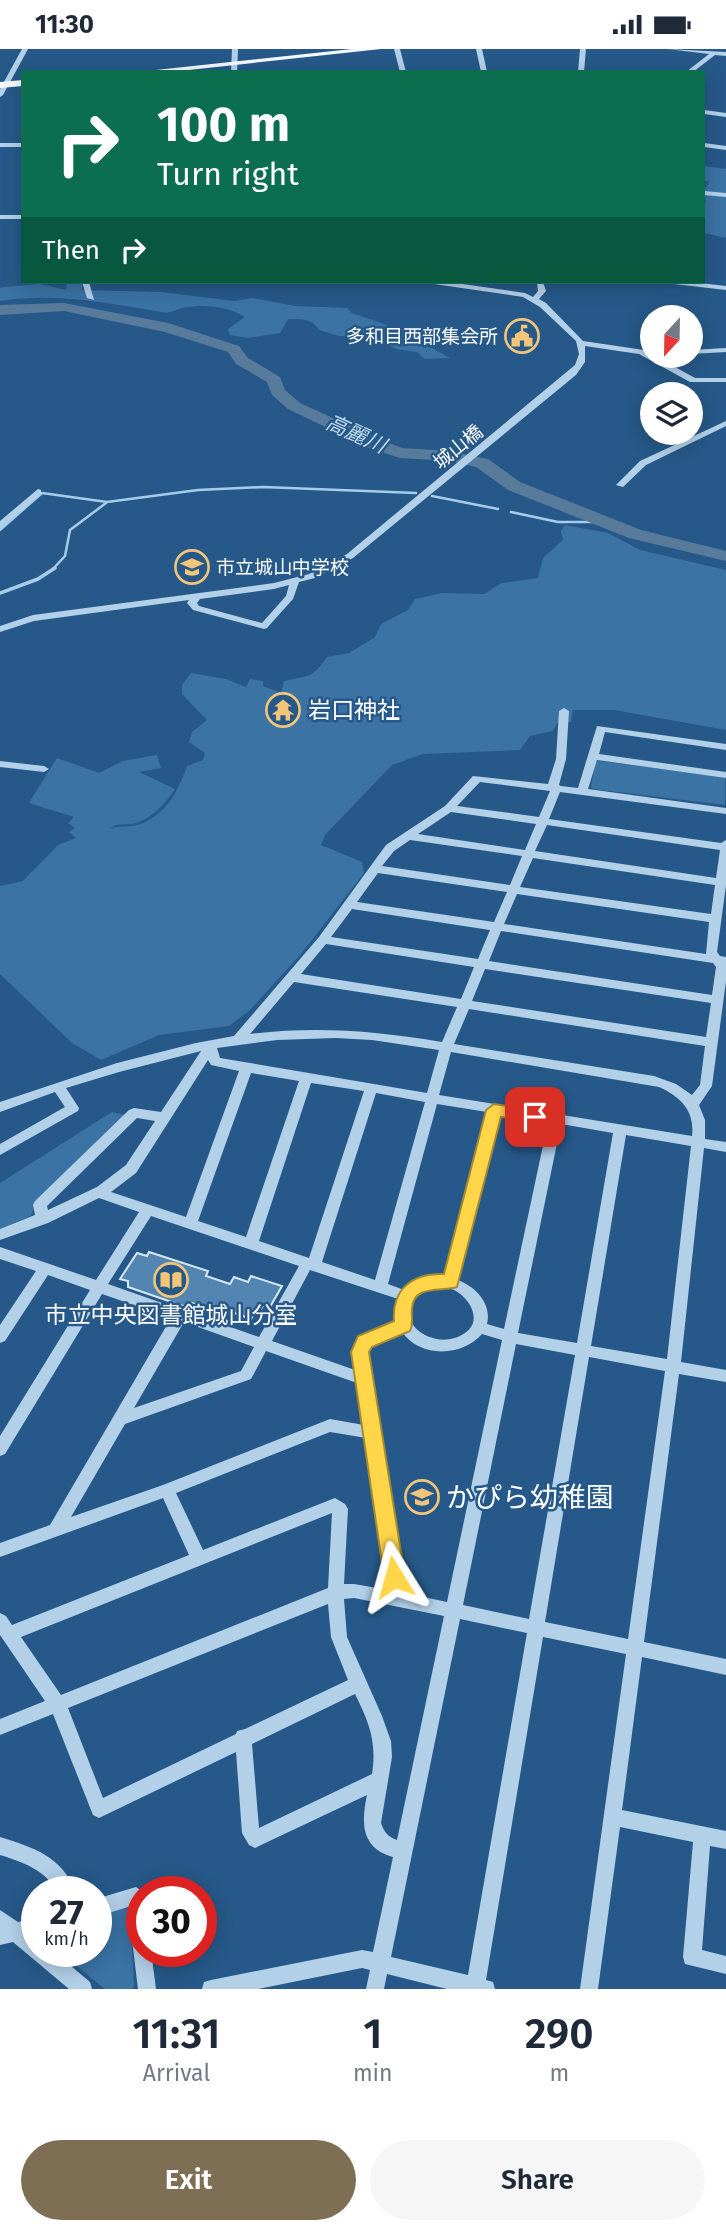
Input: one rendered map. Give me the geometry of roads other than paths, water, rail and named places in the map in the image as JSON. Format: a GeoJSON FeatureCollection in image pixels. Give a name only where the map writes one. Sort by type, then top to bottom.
{"type":"FeatureCollection","features":[{"type":"Feature","properties":{"kind":"main road"},"geometry":{"type":"LineString","coordinates":[[179,70],[235,67],[377,49]]}},
{"type":"Feature","properties":{"kind":"main road"},"geometry":{"type":"LineString","coordinates":[[3,85],[21,83]]}},
{"type":"Feature","properties":{"kind":"street"},"geometry":{"type":"LineString","coordinates":[[0,95],[3,85],[25,49]]}},
{"type":"Feature","properties":{"kind":"street"},"geometry":{"type":"LineString","coordinates":[[235,49],[235,67]]}},
{"type":"Feature","properties":{"kind":"street"},"geometry":{"type":"LineString","coordinates":[[397,49],[402,70]]}},
{"type":"Feature","properties":{"kind":"street"},"geometry":{"type":"LineString","coordinates":[[479,49],[484,70]]}},
{"type":"Feature","properties":{"kind":"street"},"geometry":{"type":"LineString","coordinates":[[581,70],[583,49]]}},
{"type":"Feature","properties":{"kind":"street"},"geometry":{"type":"LineString","coordinates":[[670,49],[712,55],[726,54]]}},
{"type":"Feature","properties":{"kind":"street"},"geometry":{"type":"LineString","coordinates":[[692,70],[712,55]]}},
{"type":"Feature","properties":{"kind":"street"},"geometry":{"type":"LineString","coordinates":[[705,112],[726,115]]}},
{"type":"Feature","properties":{"kind":"street"},"geometry":{"type":"LineString","coordinates":[[0,145],[21,145]]}},
{"type":"Feature","properties":{"kind":"street"},"geometry":{"type":"LineString","coordinates":[[705,145],[726,148]]}},
{"type":"Feature","properties":{"kind":"street"},"geometry":{"type":"LineString","coordinates":[[705,193],[725,195]]}},
{"type":"Feature","properties":{"kind":"street"},"geometry":{"type":"LineString","coordinates":[[0,217],[21,217]]}},
{"type":"Feature","properties":{"kind":"street"},"geometry":{"type":"LineString","coordinates":[[86,284],[91,298]]}},
{"type":"Feature","properties":{"kind":"street"},"geometry":{"type":"LineString","coordinates":[[450,284],[514,292],[535,299],[581,343],[640,352]]}},
{"type":"Feature","properties":{"kind":"street"},"geometry":{"type":"LineString","coordinates":[[535,299],[542,291],[540,284]]}},
{"type":"Feature","properties":{"kind":"street"},"geometry":{"type":"LineString","coordinates":[[691,284],[726,288]]}},
{"type":"Feature","properties":{"kind":"street","name":"城山橋"},"geometry":{"type":"LineString","coordinates":[[3,626],[33,618],[295,582],[338,564],[579,367],[584,357],[581,343]]}},
{"type":"Feature","properties":{"kind":"street"},"geometry":{"type":"LineString","coordinates":[[704,351],[726,350]]}},
{"type":"Feature","properties":{"kind":"street"},"geometry":{"type":"LineString","coordinates":[[670,368],[692,380],[726,380]]}},
{"type":"Feature","properties":{"kind":"street"},"geometry":{"type":"LineString","coordinates":[[620,485],[643,463],[726,423]]}},
{"type":"Feature","properties":{"kind":"street"},"geometry":{"type":"LineString","coordinates":[[0,526],[38,492]]}},
{"type":"Feature","properties":{"kind":"street"},"geometry":{"type":"LineString","coordinates":[[197,596],[192,603],[196,608],[264,626],[290,597],[295,582]]}},
{"type":"Feature","properties":{"kind":"street"},"geometry":{"type":"LineString","coordinates":[[380,1288],[446,1047],[555,788],[561,759],[564,711]]}},
{"type":"Feature","properties":{"kind":"street"},"geometry":{"type":"LineString","coordinates":[[582,792],[601,728],[726,747]]}},
{"type":"Feature","properties":{"kind":"street"},"geometry":{"type":"LineString","coordinates":[[592,756],[726,775]]}},
{"type":"Feature","properties":{"kind":"street"},"geometry":{"type":"LineString","coordinates":[[0,764],[44,769]]}},
{"type":"Feature","properties":{"kind":"street"},"geometry":{"type":"LineString","coordinates":[[237,1041],[323,940],[390,848],[449,808],[477,778],[726,811]]}},
{"type":"Feature","properties":{"kind":"street"},"geometry":{"type":"LineString","coordinates":[[449,808],[726,845],[711,953],[723,958]]}},
{"type":"Feature","properties":{"kind":"street"},"geometry":{"type":"LineString","coordinates":[[407,836],[721,882]]}},
{"type":"Feature","properties":{"kind":"street"},"geometry":{"type":"LineString","coordinates":[[375,869],[716,919]]}},
{"type":"Feature","properties":{"kind":"street"},"geometry":{"type":"LineString","coordinates":[[350,905],[723,958]]}},
{"type":"Feature","properties":{"kind":"street"},"geometry":{"type":"LineString","coordinates":[[323,940],[718,1000]]}},
{"type":"Feature","properties":{"kind":"street"},"geometry":{"type":"LineString","coordinates":[[692,1104],[706,1086],[723,958]]}},
{"type":"Feature","properties":{"kind":"street"},"geometry":{"type":"LineString","coordinates":[[292,977],[711,1042]]}},
{"type":"Feature","properties":{"kind":"street"},"geometry":{"type":"LineString","coordinates":[[0,1107],[153,1056],[237,1041],[319,1033],[371,1035],[654,1081],[673,1087],[692,1104],[700,1118],[673,1367],[633,1647],[589,1989]]}},
{"type":"Feature","properties":{"kind":"street"},"geometry":{"type":"LineString","coordinates":[[210,1047],[215,1062],[726,1147]]}},
{"type":"Feature","properties":{"kind":"street"},"geometry":{"type":"LineString","coordinates":[[0,1235],[99,1193],[131,1169],[210,1047]]}},
{"type":"Feature","properties":{"kind":"street"},"geometry":{"type":"LineString","coordinates":[[190,1224],[247,1067]]}},
{"type":"Feature","properties":{"kind":"street"},"geometry":{"type":"LineString","coordinates":[[250,1244],[307,1077]]}},
{"type":"Feature","properties":{"kind":"street"},"geometry":{"type":"LineString","coordinates":[[0,1150],[73,1108],[58,1086]]}},
{"type":"Feature","properties":{"kind":"street"},"geometry":{"type":"LineString","coordinates":[[119,1420],[241,1377],[250,1371],[311,1264],[371,1089]]}},
{"type":"Feature","properties":{"kind":"street"},"geometry":{"type":"LineString","coordinates":[[451,1281],[494,1110]]}},
{"type":"Feature","properties":{"kind":"street"},"geometry":{"type":"LineString","coordinates":[[43,1219],[40,1205],[134,1113],[163,1117]]}},
{"type":"Feature","properties":{"kind":"street"},"geometry":{"type":"LineString","coordinates":[[375,1989],[555,1120]]}},
{"type":"Feature","properties":{"kind":"street"},"geometry":{"type":"LineString","coordinates":[[211,1989],[362,1959],[479,1988],[535,1627],[620,1130]]}},
{"type":"Feature","properties":{"kind":"street"},"geometry":{"type":"LineString","coordinates":[[99,1193],[406,1296]]}},
{"type":"Feature","properties":{"kind":"street"},"geometry":{"type":"LineString","coordinates":[[0,1449],[147,1210]]}},
{"type":"Feature","properties":{"kind":"street"},"geometry":{"type":"LineString","coordinates":[[0,1253],[364,1379]]}},
{"type":"Feature","properties":{"kind":"street"},"geometry":{"type":"LineString","coordinates":[[0,1337],[45,1268]]}},
{"type":"Feature","properties":{"kind":"street"},"geometry":{"type":"LineString","coordinates":[[451,1281],[465,1287],[475,1297],[481,1315],[478,1327],[461,1342],[443,1346],[419,1340],[404,1325],[401,1312],[406,1296],[426,1282],[451,1281]]}},
{"type":"Feature","properties":{"kind":"street"},"geometry":{"type":"LineString","coordinates":[[57,1527],[180,1316]]}},
{"type":"Feature","properties":{"kind":"street"},"geometry":{"type":"LineString","coordinates":[[398,1599],[360,1352],[364,1341],[404,1325]]}},
{"type":"Feature","properties":{"kind":"street"},"geometry":{"type":"LineString","coordinates":[[478,1327],[510,1337],[726,1376]]}},
{"type":"Feature","properties":{"kind":"street"},"geometry":{"type":"LineString","coordinates":[[0,1550],[57,1527],[167,1490],[330,1425],[373,1433]]}},
{"type":"Feature","properties":{"kind":"street"},"geometry":{"type":"LineString","coordinates":[[167,1490],[199,1559]]}},
{"type":"Feature","properties":{"kind":"street"},"geometry":{"type":"LineString","coordinates":[[357,1684],[99,1809],[58,1705],[5,1627],[199,1559],[335,1506],[340,1509],[338,1632],[383,1743],[371,1826],[375,1838],[388,1850],[405,1851]]}},
{"type":"Feature","properties":{"kind":"street"},"geometry":{"type":"LineString","coordinates":[[0,1727],[338,1592],[355,1591],[398,1599],[726,1667]]}},
{"type":"Feature","properties":{"kind":"street"},"geometry":{"type":"LineString","coordinates":[[243,1737],[251,1833],[255,1839],[379,1780]]}},
{"type":"Feature","properties":{"kind":"street"},"geometry":{"type":"LineString","coordinates":[[611,1816],[726,1840]]}},
{"type":"Feature","properties":{"kind":"street"},"geometry":{"type":"LineString","coordinates":[[702,1835],[692,1957],[726,1965]]}},
{"type":"Feature","properties":{"kind":"street"},"geometry":{"type":"LineString","coordinates":[[0,1846],[34,1856],[58,1876]]}},
{"type":"Feature","properties":{"kind":"street"},"geometry":{"type":"LineString","coordinates":[[0,1919],[8,1935]]}},
{"type":"Feature","properties":{"kind":"street"},"geometry":{"type":"LineString","coordinates":[[58,1967],[83,1989]]}},
{"type":"Feature","properties":{"kind":"street"},"geometry":{"type":"LineString","coordinates":[[144,1967],[147,1989]]}},
{"type":"Feature","properties":{"kind":"waterway","name":"高麗川"},"geometry":{"type":"LineString","coordinates":[[0,310],[64,307],[168,328],[234,349],[242,361],[274,380],[278,392],[294,406],[375,444],[400,453],[450,456],[482,463],[514,486],[635,534],[726,556]]}},
{"type":"Feature","properties":{"kind":"waterway"},"geometry":{"type":"LineString","coordinates":[[0,530],[42,493],[107,502],[198,490],[263,487],[416,493]]}},
{"type":"Feature","properties":{"kind":"waterway"},"geometry":{"type":"LineString","coordinates":[[432,496],[498,509]]}},
{"type":"Feature","properties":{"kind":"waterway"},"geometry":{"type":"LineString","coordinates":[[52,570],[65,556],[70,530],[106,503]]}},
{"type":"Feature","properties":{"kind":"waterway"},"geometry":{"type":"LineString","coordinates":[[511,512],[558,522],[607,522]]}},
{"type":"Feature","properties":{"kind":"waterway"},"geometry":{"type":"LineString","coordinates":[[0,593],[38,579],[52,570]]}},
{"type":"Feature","properties":{"kind":"place","name":"多和目西部集会所"},"geometry":{"type":"Point","coordinates":[522,336]}},
{"type":"Feature","properties":{"kind":"place","name":"市立城山中学校"},"geometry":{"type":"Point","coordinates":[192,567]}},
{"type":"Feature","properties":{"kind":"place","name":"岩口神社"},"geometry":{"type":"Point","coordinates":[283,710]}},
{"type":"Feature","properties":{"kind":"place","name":"市立中央図書館城山分室"},"geometry":{"type":"Point","coordinates":[171,1280]}},
{"type":"Feature","properties":{"kind":"place","name":"かぴら幼稚園"},"geometry":{"type":"Point","coordinates":[422,1497]}}]}
